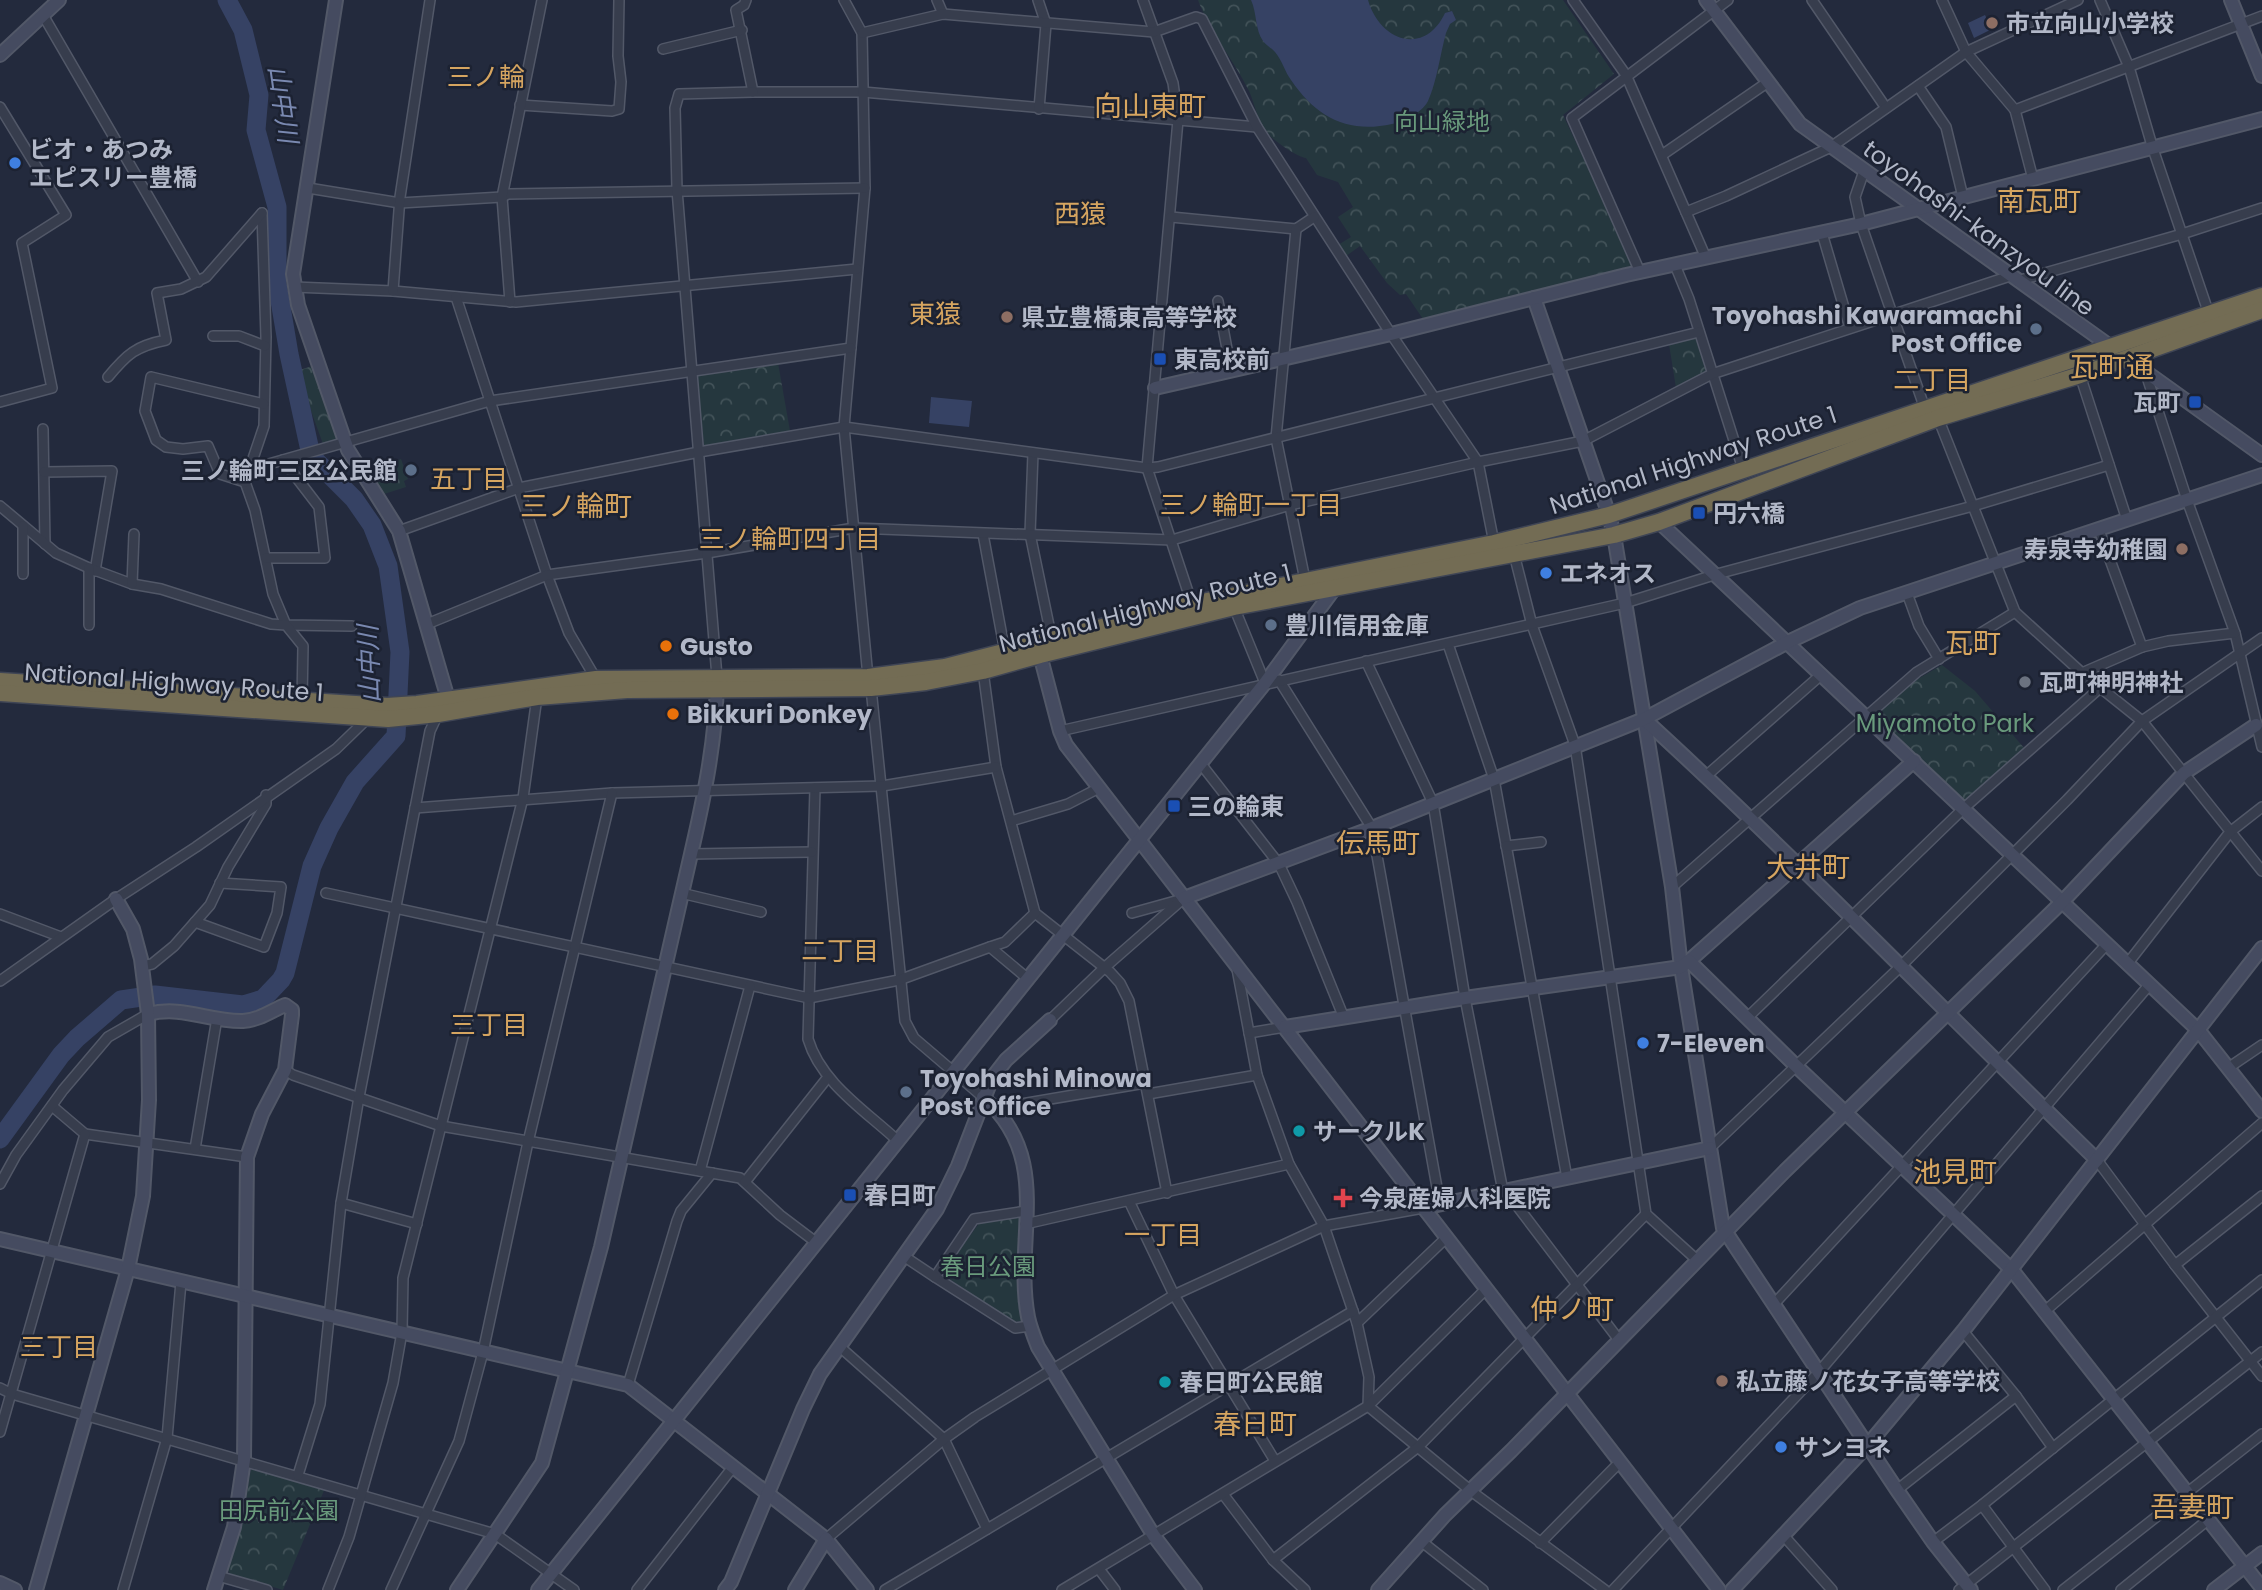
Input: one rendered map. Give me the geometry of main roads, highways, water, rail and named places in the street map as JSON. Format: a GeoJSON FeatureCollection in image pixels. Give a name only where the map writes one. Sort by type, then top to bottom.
{"type":"FeatureCollection","features":[{"type":"Feature","properties":{"kind":"highway","name":"National Highway Route 1"},"geometry":{"type":"LineString","coordinates":[[869,682],[1043,646],[1305,580],[1338,580],[1514,554],[1614,535],[1659,522],[1932,414],[2110,348],[2262,296]]}},
{"type":"Feature","properties":{"kind":"highway","name":"National Highway Route 1"},"geometry":{"type":"LineString","coordinates":[[1194,610],[1234,607],[1609,515],[1744,469],[1932,414],[2080,375],[2262,310]]}},
{"type":"Feature","properties":{"kind":"highway","name":"National Highway Route 1"},"geometry":{"type":"LineString","coordinates":[[0,693],[388,713],[415,710],[448,699],[596,679],[717,683],[926,682],[983,671],[1043,646]]}},
{"type":"Feature","properties":{"kind":"highway","name":"National Highway Route 1"},"geometry":{"type":"LineString","coordinates":[[0,681],[302,701],[368,712]]}},
{"type":"Feature","properties":{"kind":"highway","name":"National Highway Route 1"},"geometry":{"type":"LineString","coordinates":[[415,710],[438,714],[537,697],[717,683]]}},
{"type":"Feature","properties":{"kind":"water"},"geometry":{"type":"Polygon","coordinates":[[[1251,0],[1368,0],[1382,26],[1392,34],[1404,38],[1415,39],[1426,35],[1436,27],[1445,13],[1452,11],[1456,20],[1450,24],[1446,33],[1434,85],[1422,109],[1397,123],[1361,127],[1334,120],[1311,104],[1301,93],[1275,52],[1260,37],[1251,0]]]}},
{"type":"Feature","properties":{"kind":"water"},"geometry":{"type":"Polygon","coordinates":[[[1985,15],[1992,29],[1974,38],[1968,23],[1985,15]]]}},
{"type":"Feature","properties":{"kind":"water"},"geometry":{"type":"Polygon","coordinates":[[[931,397],[972,401],[969,427],[929,423],[931,397]]]}},
{"type":"Feature","properties":{"kind":"waterway","name":"山中川"},"geometry":{"type":"LineString","coordinates":[[0,1139],[61,1055],[121,1000],[155,995],[243,1005],[263,999],[285,973],[312,866],[329,828],[355,782],[396,736],[400,652],[388,566],[372,525],[354,499],[314,459],[309,446],[277,283],[277,207],[256,130],[259,95],[243,30],[227,0]]}},
{"type":"Feature","properties":{"kind":"place","name":"市立向山小学校"},"geometry":{"type":"Point","coordinates":[1992,23]}},
{"type":"Feature","properties":{"kind":"place","name":"ビオ・あつみ エピスリー豊橋"},"geometry":{"type":"Point","coordinates":[15,163]}},
{"type":"Feature","properties":{"kind":"place","name":"県立豊橋東高等学校"},"geometry":{"type":"Point","coordinates":[1007,317]}},
{"type":"Feature","properties":{"kind":"place","name":"Toyohashi Kawaramachi Post Office"},"geometry":{"type":"Point","coordinates":[2036,329]}},
{"type":"Feature","properties":{"kind":"place","name":"東高校前"},"geometry":{"type":"Point","coordinates":[1160,359]}},
{"type":"Feature","properties":{"kind":"place","name":"瓦町"},"geometry":{"type":"Point","coordinates":[2195,402]}},
{"type":"Feature","properties":{"kind":"place","name":"三ノ輪町三区公民館"},"geometry":{"type":"Point","coordinates":[411,470]}},
{"type":"Feature","properties":{"kind":"place","name":"円六橋"},"geometry":{"type":"Point","coordinates":[1699,513]}},
{"type":"Feature","properties":{"kind":"place","name":"寿泉寺幼稚園"},"geometry":{"type":"Point","coordinates":[2182,549]}},
{"type":"Feature","properties":{"kind":"place","name":"エネオス"},"geometry":{"type":"Point","coordinates":[1546,573]}},
{"type":"Feature","properties":{"kind":"place","name":"豊川信用金庫"},"geometry":{"type":"Point","coordinates":[1271,625]}},
{"type":"Feature","properties":{"kind":"place","name":"Gusto"},"geometry":{"type":"Point","coordinates":[666,646]}},
{"type":"Feature","properties":{"kind":"place","name":"瓦町神明神社"},"geometry":{"type":"Point","coordinates":[2025,682]}},
{"type":"Feature","properties":{"kind":"place","name":"Bikkuri Donkey"},"geometry":{"type":"Point","coordinates":[673,714]}},
{"type":"Feature","properties":{"kind":"place","name":"三の輪東"},"geometry":{"type":"Point","coordinates":[1174,806]}},
{"type":"Feature","properties":{"kind":"place","name":"7-Eleven"},"geometry":{"type":"Point","coordinates":[1643,1043]}},
{"type":"Feature","properties":{"kind":"place","name":"Toyohashi Minowa Post Office"},"geometry":{"type":"Point","coordinates":[906,1092]}},
{"type":"Feature","properties":{"kind":"place","name":"サークルK"},"geometry":{"type":"Point","coordinates":[1299,1131]}},
{"type":"Feature","properties":{"kind":"place","name":"春日町"},"geometry":{"type":"Point","coordinates":[850,1195]}},
{"type":"Feature","properties":{"kind":"place","name":"今泉産婦人科医院"},"geometry":{"type":"Point","coordinates":[1343,1198]}},
{"type":"Feature","properties":{"kind":"place","name":"私立藤ノ花女子高等学校"},"geometry":{"type":"Point","coordinates":[1722,1381]}},
{"type":"Feature","properties":{"kind":"place","name":"春日町公民館"},"geometry":{"type":"Point","coordinates":[1165,1382]}},
{"type":"Feature","properties":{"kind":"place","name":"サンヨネ"},"geometry":{"type":"Point","coordinates":[1781,1447]}},
{"type":"Feature","properties":{"kind":"district","name":"三ノ輪"},"geometry":{"type":"Point","coordinates":[486,77]}},
{"type":"Feature","properties":{"kind":"district","name":"向山東町"},"geometry":{"type":"Point","coordinates":[1150,106]}},
{"type":"Feature","properties":{"kind":"district","name":"南瓦町"},"geometry":{"type":"Point","coordinates":[2039,201]}},
{"type":"Feature","properties":{"kind":"district","name":"西猿"},"geometry":{"type":"Point","coordinates":[1080,214]}},
{"type":"Feature","properties":{"kind":"district","name":"東猿"},"geometry":{"type":"Point","coordinates":[935,314]}},
{"type":"Feature","properties":{"kind":"district","name":"瓦町通"},"geometry":{"type":"Point","coordinates":[2112,367]}},
{"type":"Feature","properties":{"kind":"district","name":"二丁目"},"geometry":{"type":"Point","coordinates":[1932,380]}},
{"type":"Feature","properties":{"kind":"district","name":"五丁目"},"geometry":{"type":"Point","coordinates":[469,479]}},
{"type":"Feature","properties":{"kind":"district","name":"三ノ輪町一丁目"},"geometry":{"type":"Point","coordinates":[1251,505]}},
{"type":"Feature","properties":{"kind":"district","name":"三ノ輪町"},"geometry":{"type":"Point","coordinates":[576,506]}},
{"type":"Feature","properties":{"kind":"district","name":"三ノ輪町四丁目"},"geometry":{"type":"Point","coordinates":[790,539]}},
{"type":"Feature","properties":{"kind":"district","name":"瓦町"},"geometry":{"type":"Point","coordinates":[1973,643]}},
{"type":"Feature","properties":{"kind":"district","name":"伝馬町"},"geometry":{"type":"Point","coordinates":[1378,843]}},
{"type":"Feature","properties":{"kind":"district","name":"大井町"},"geometry":{"type":"Point","coordinates":[1808,867]}},
{"type":"Feature","properties":{"kind":"district","name":"二丁目"},"geometry":{"type":"Point","coordinates":[840,951]}},
{"type":"Feature","properties":{"kind":"district","name":"三丁目"},"geometry":{"type":"Point","coordinates":[489,1025]}},
{"type":"Feature","properties":{"kind":"district","name":"池見町"},"geometry":{"type":"Point","coordinates":[1955,1172]}},
{"type":"Feature","properties":{"kind":"district","name":"一丁目"},"geometry":{"type":"Point","coordinates":[1163,1235]}},
{"type":"Feature","properties":{"kind":"district","name":"仲ノ町"},"geometry":{"type":"Point","coordinates":[1572,1309]}},
{"type":"Feature","properties":{"kind":"district","name":"三丁目"},"geometry":{"type":"Point","coordinates":[59,1347]}},
{"type":"Feature","properties":{"kind":"district","name":"春日町"},"geometry":{"type":"Point","coordinates":[1255,1424]}},
{"type":"Feature","properties":{"kind":"district","name":"吾妻町"},"geometry":{"type":"Point","coordinates":[2192,1507]}},
{"type":"Feature","properties":{"kind":"park label","name":"向山緑地"},"geometry":{"type":"Point","coordinates":[1442,121]}},
{"type":"Feature","properties":{"kind":"park label","name":"Miyamoto Park"},"geometry":{"type":"Point","coordinates":[1945,723]}},
{"type":"Feature","properties":{"kind":"park label","name":"春日公園"},"geometry":{"type":"Point","coordinates":[988,1266]}},
{"type":"Feature","properties":{"kind":"park label","name":"田尻前公園"},"geometry":{"type":"Point","coordinates":[279,1510]}}]}
